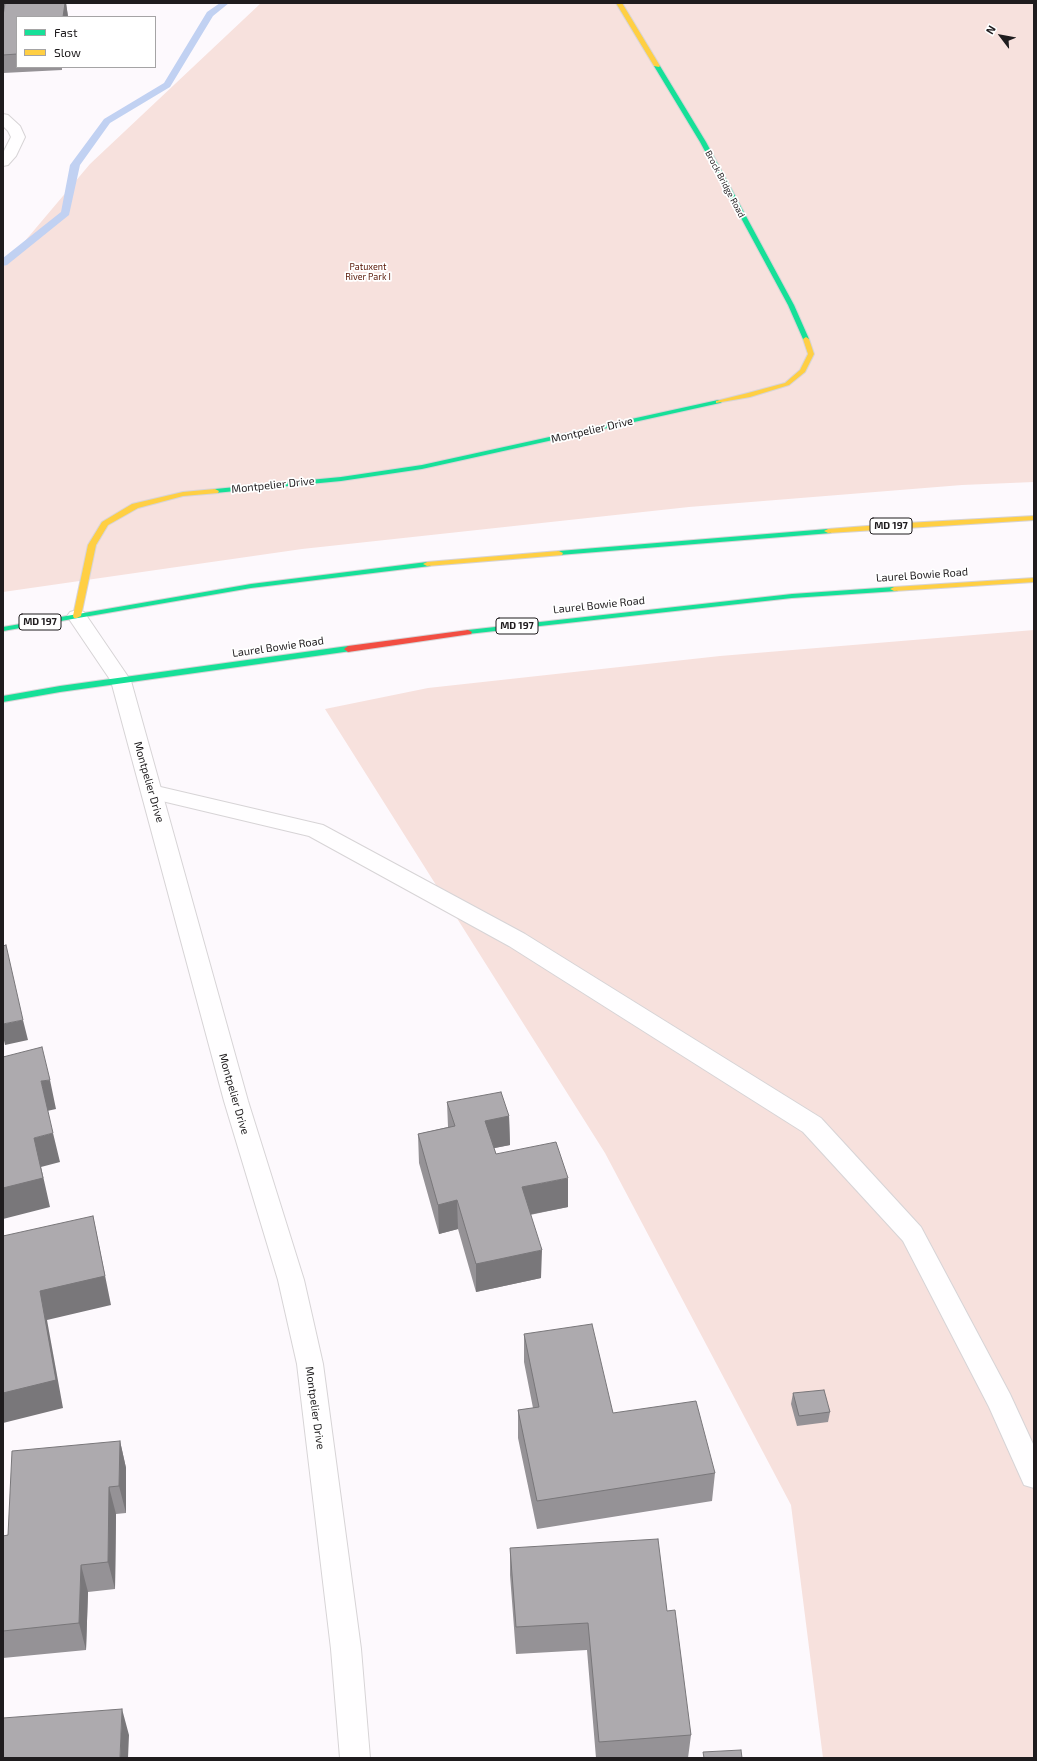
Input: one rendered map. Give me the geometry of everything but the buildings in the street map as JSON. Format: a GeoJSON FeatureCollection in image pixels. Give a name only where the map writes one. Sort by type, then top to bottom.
{"type":"FeatureCollection","features":[{"type":"Feature","properties":{"kind":"main road","name":"Brock Bridge Road"},"geometry":{"type":"LineString","coordinates":[[619,3],[703,142],[791,305],[806,338],[811,354],[803,371]]}},
{"type":"Feature","properties":{"kind":"main road","name":"Montpelier Drive"},"geometry":{"type":"LineString","coordinates":[[77,616],[92,545],[105,524],[134,506],[183,494],[341,479],[422,468],[750,395],[787,384],[803,371]]}},
{"type":"Feature","properties":{"kind":"main road","name":"MD 197"},"geometry":{"type":"LineString","coordinates":[[3,629],[250,586],[413,565],[890,526],[1034,518]]}},
{"type":"Feature","properties":{"kind":"main road","name":"Laurel Bowie Road"},"geometry":{"type":"LineString","coordinates":[[3,699],[121,681],[520,626],[792,596],[1034,580]]}},
{"type":"Feature","properties":{"kind":"street"},"geometry":{"type":"LineString","coordinates":[[3,118],[15,129],[18,137],[11,153],[3,162]]}},
{"type":"Feature","properties":{"kind":"street","name":"Montpelier Drive"},"geometry":{"type":"LineString","coordinates":[[77,616],[121,681],[236,1101],[291,1280],[310,1364],[346,1649],[355,1758]]}},
{"type":"Feature","properties":{"kind":"street"},"geometry":{"type":"LineString","coordinates":[[152,792],[315,830],[517,940],[812,1125],[912,1234],[1000,1402],[1034,1476]]}},
{"type":"Feature","properties":{"kind":"green space","name":"Patuxent River Park I"},"geometry":{"type":"Polygon","coordinates":[[[261,3],[1034,3],[1034,482],[962,485],[689,507],[302,549],[3,592],[3,267],[90,164],[261,3]]]}},
{"type":"Feature","properties":{"kind":"green space"},"geometry":{"type":"Polygon","coordinates":[[[1034,630],[1034,1758],[823,1758],[791,1505],[605,1153],[325,709],[428,688],[720,656],[1034,630]]]}},
{"type":"Feature","properties":{"kind":"waterway"},"geometry":{"type":"LineString","coordinates":[[3,263],[66,213],[75,165],[107,121],[167,85],[210,14],[225,3]]}},
{"type":"Feature","properties":{"kind":"traffic: fast"},"geometry":{"type":"LineString","coordinates":[[657,66],[703,142],[791,305],[806,339]]}},
{"type":"Feature","properties":{"kind":"traffic: fast"},"geometry":{"type":"LineString","coordinates":[[215,491],[341,479],[422,467],[718,402]]}},
{"type":"Feature","properties":{"kind":"traffic: fast"},"geometry":{"type":"LineString","coordinates":[[559,553],[828,531]]}},
{"type":"Feature","properties":{"kind":"traffic: fast"},"geometry":{"type":"LineString","coordinates":[[3,629],[251,586],[427,564]]}},
{"type":"Feature","properties":{"kind":"traffic: fast"},"geometry":{"type":"LineString","coordinates":[[468,632],[792,596],[894,589]]}},
{"type":"Feature","properties":{"kind":"traffic: fast"},"geometry":{"type":"LineString","coordinates":[[3,699],[60,689],[348,649]]}},
{"type":"Feature","properties":{"kind":"traffic: slow"},"geometry":{"type":"LineString","coordinates":[[619,3],[657,66]]}},
{"type":"Feature","properties":{"kind":"traffic: slow"},"geometry":{"type":"LineString","coordinates":[[718,402],[750,395],[787,384],[803,371],[811,354],[806,339]]}},
{"type":"Feature","properties":{"kind":"traffic: slow"},"geometry":{"type":"LineString","coordinates":[[77,616],[92,545],[105,524],[135,506],[183,494],[215,491]]}},
{"type":"Feature","properties":{"kind":"traffic: slow"},"geometry":{"type":"LineString","coordinates":[[828,531],[1034,518]]}},
{"type":"Feature","properties":{"kind":"traffic: slow"},"geometry":{"type":"LineString","coordinates":[[427,564],[559,553]]}},
{"type":"Feature","properties":{"kind":"traffic: slow"},"geometry":{"type":"LineString","coordinates":[[894,589],[1034,580]]}},
{"type":"Feature","properties":{"kind":"traffic: jam"},"geometry":{"type":"LineString","coordinates":[[348,649],[468,632]]}}]}
